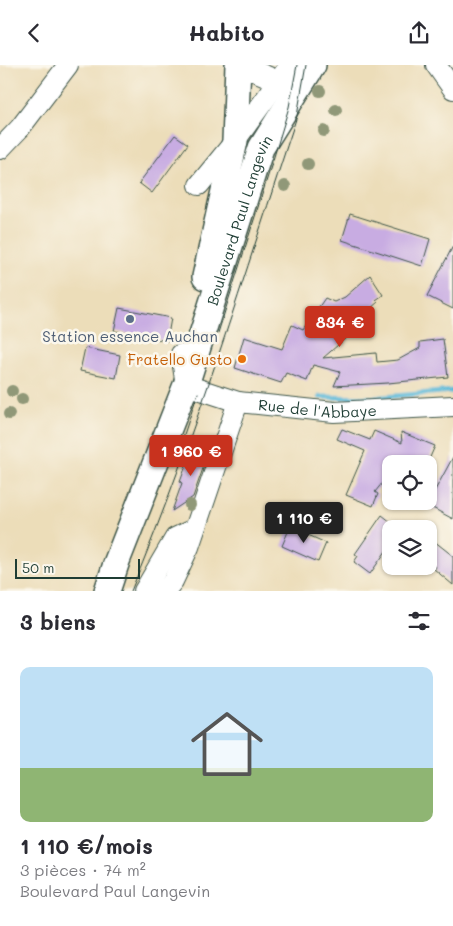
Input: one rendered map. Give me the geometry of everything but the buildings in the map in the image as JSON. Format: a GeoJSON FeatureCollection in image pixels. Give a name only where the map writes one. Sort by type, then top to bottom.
{"type":"FeatureCollection","features":[{"type":"Feature","properties":{"kind":"main road","name":"Boulevard Paul Langevin"},"geometry":{"type":"LineString","coordinates":[[90,591],[163,406],[205,280],[235,141],[238,65]]}},
{"type":"Feature","properties":{"kind":"main road","name":"Boulevard Paul Langevin"},"geometry":{"type":"LineString","coordinates":[[107,591],[186,385],[261,148],[313,65]]}},
{"type":"Feature","properties":{"kind":"street"},"geometry":{"type":"LineString","coordinates":[[0,149],[20,128],[68,65]]}},
{"type":"Feature","properties":{"kind":"street"},"geometry":{"type":"LineString","coordinates":[[247,65],[252,70],[279,73]]}},
{"type":"Feature","properties":{"kind":"street"},"geometry":{"type":"LineString","coordinates":[[199,185],[235,141],[279,73],[290,65]]}},
{"type":"Feature","properties":{"kind":"street"},"geometry":{"type":"LineString","coordinates":[[436,65],[453,89]]}},
{"type":"Feature","properties":{"kind":"street"},"geometry":{"type":"LineString","coordinates":[[261,148],[279,73]]}},
{"type":"Feature","properties":{"kind":"street","name":"Boulevard Paul Langevin"},"geometry":{"type":"LineString","coordinates":[[181,354],[186,385]]}},
{"type":"Feature","properties":{"kind":"street","name":"Rue de l'Abbaye"},"geometry":{"type":"LineString","coordinates":[[186,385],[238,402],[334,412],[453,405]]}},
{"type":"Feature","properties":{"kind":"street"},"geometry":{"type":"LineString","coordinates":[[165,591],[173,581],[194,529],[238,402]]}},
{"type":"Feature","properties":{"kind":"street"},"geometry":{"type":"LineString","coordinates":[[144,591],[175,538],[194,529]]}},
{"type":"Feature","properties":{"kind":"waterway"},"geometry":{"type":"LineString","coordinates":[[320,397],[372,398],[453,391]]}},
{"type":"Feature","properties":{"kind":"tram line"},"geometry":{"type":"LineString","coordinates":[[218,333],[289,107],[297,65]]}},
{"type":"Feature","properties":{"kind":"tram line"},"geometry":{"type":"LineString","coordinates":[[131,591],[177,474],[218,355],[297,116],[306,65]]}},
{"type":"Feature","properties":{"kind":"tram line"},"geometry":{"type":"LineString","coordinates":[[174,464],[198,393]]}},
{"type":"Feature","properties":{"kind":"place","name":"Station essence Auchan"},"geometry":{"type":"Point","coordinates":[130,319]}},
{"type":"Feature","properties":{"kind":"place","name":"Fratello Gusto"},"geometry":{"type":"Point","coordinates":[242,359]}}]}
